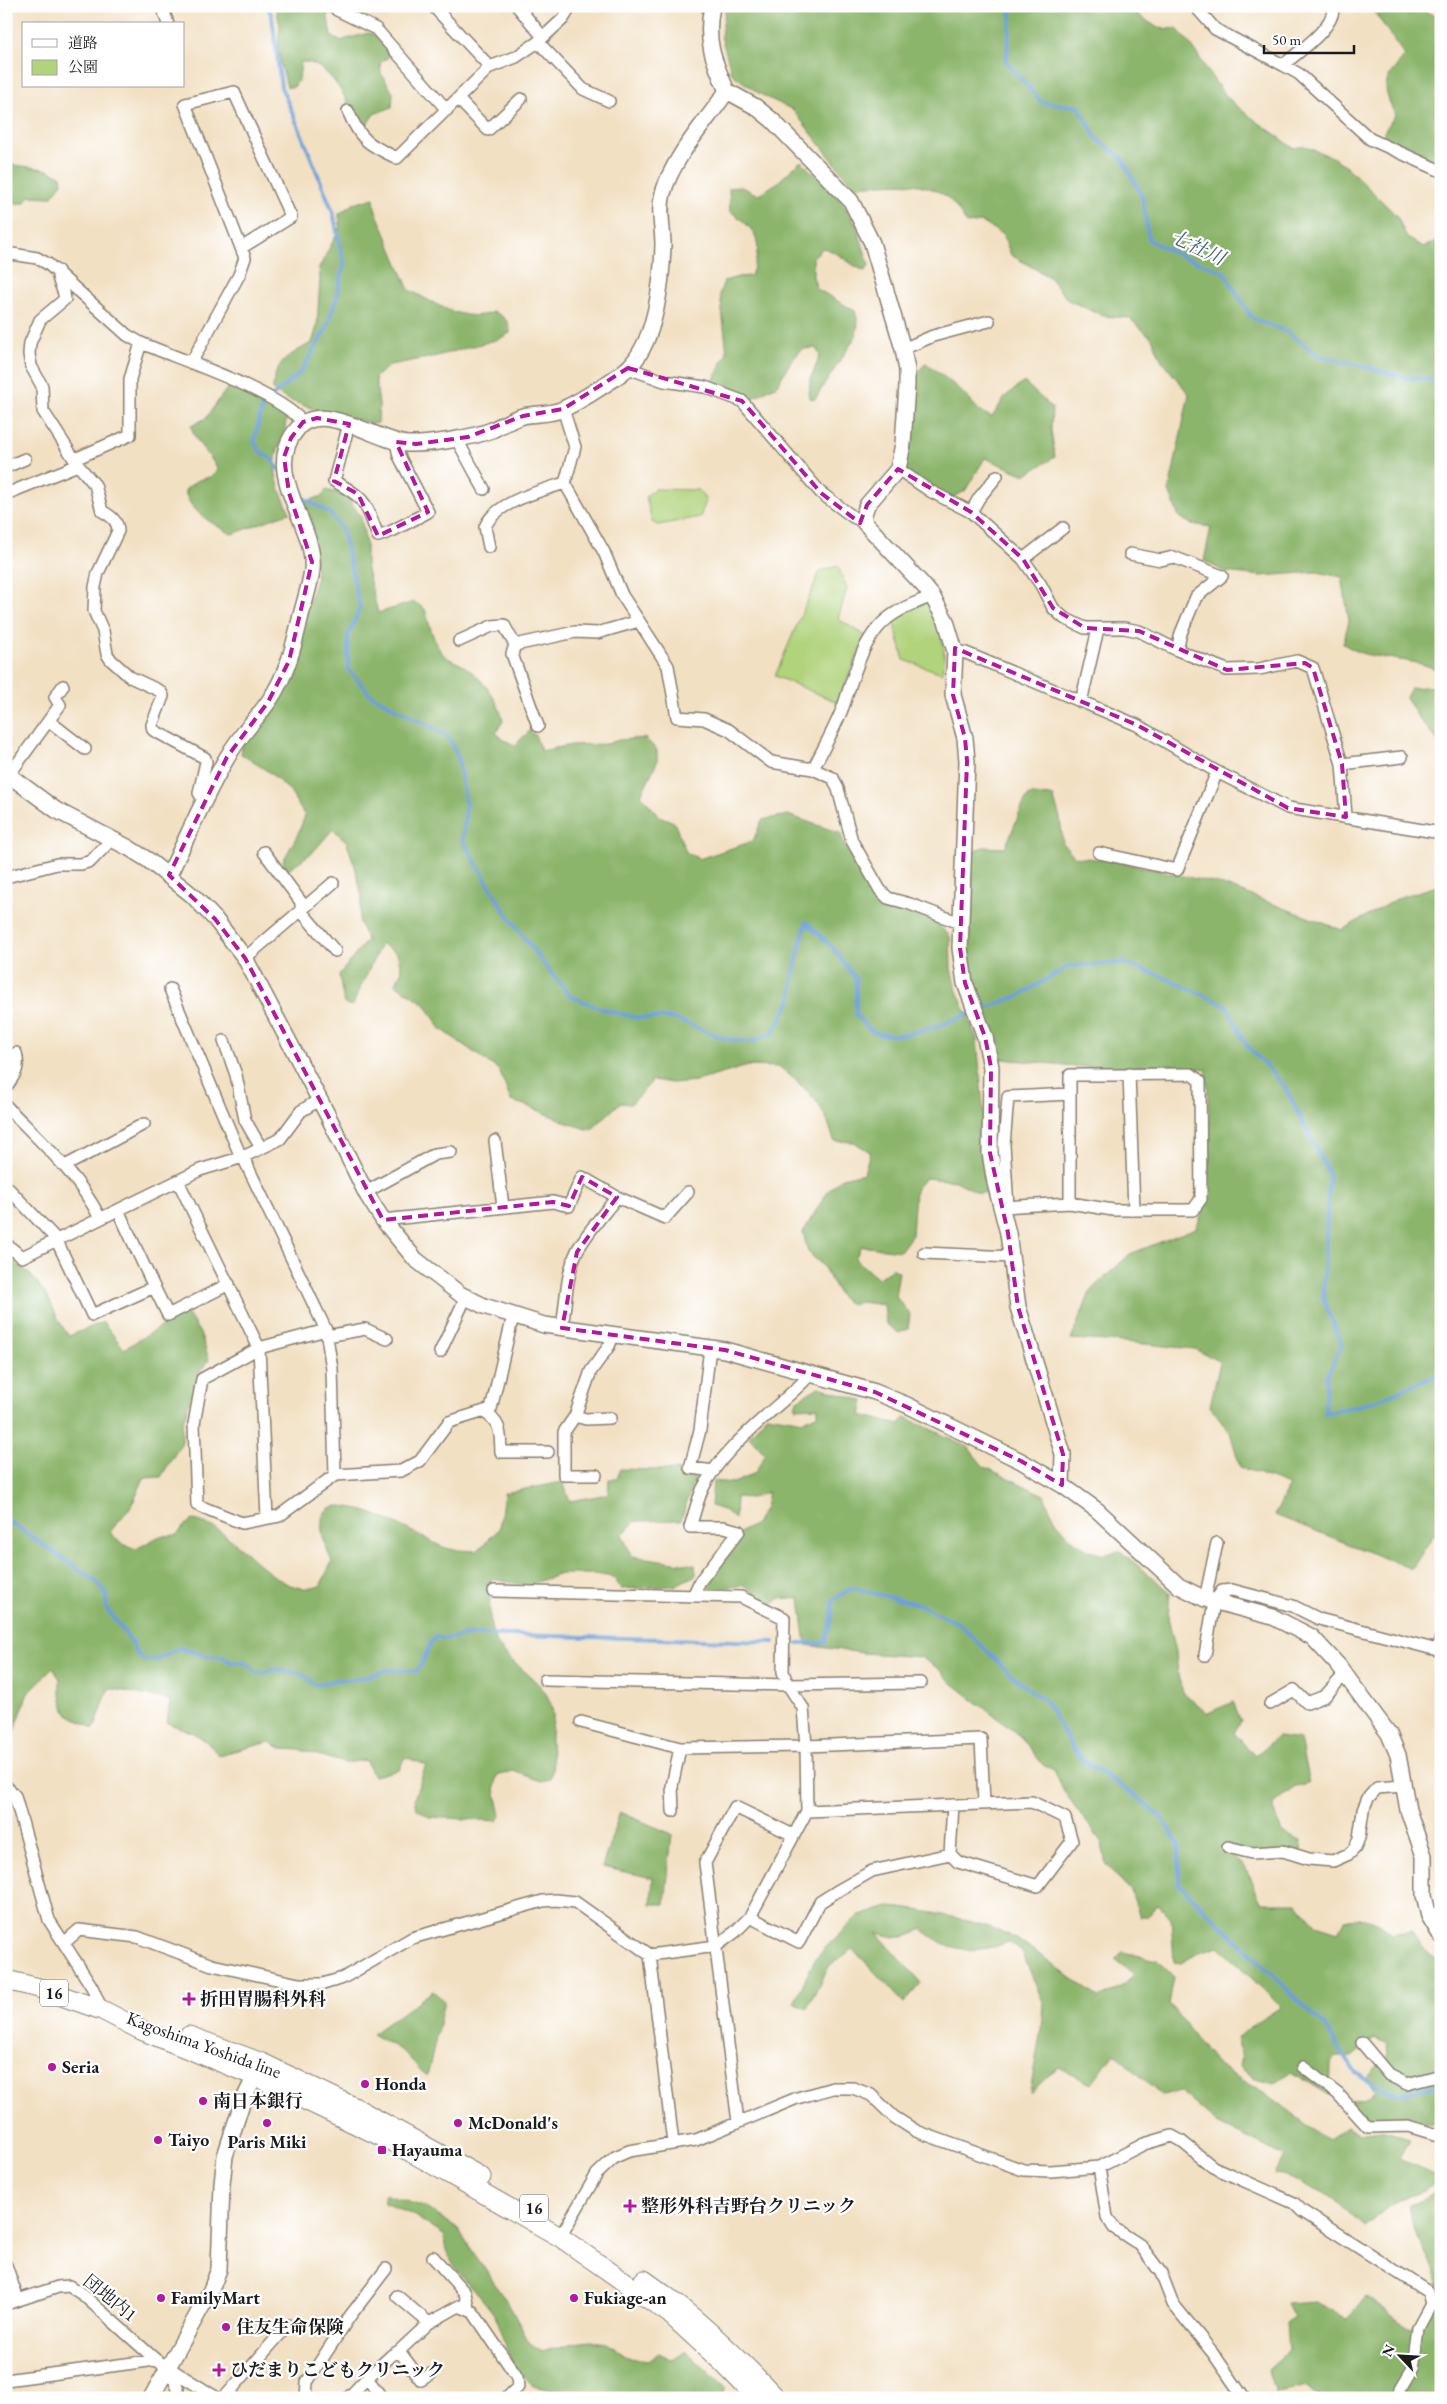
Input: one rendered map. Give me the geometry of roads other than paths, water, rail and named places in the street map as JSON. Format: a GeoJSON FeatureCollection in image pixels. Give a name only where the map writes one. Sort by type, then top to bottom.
{"type":"FeatureCollection","features":[{"type":"Feature","properties":{"kind":"main road","name":"Kagoshima Yoshida line"},"geometry":{"type":"LineString","coordinates":[[6,1980],[39,1988],[102,2010],[143,2018],[258,2070],[364,2112],[679,2304],[735,2355],[776,2398]]}},
{"type":"Feature","properties":{"kind":"main road","name":"Kagoshima Yoshida line"},"geometry":{"type":"LineString","coordinates":[[563,2232],[670,2314],[722,2362],[757,2398]]}},
{"type":"Feature","properties":{"kind":"street"},"geometry":{"type":"LineString","coordinates":[[162,6],[167,22]]}},
{"type":"Feature","properties":{"kind":"street"},"geometry":{"type":"LineString","coordinates":[[334,6],[376,29],[447,110]]}},
{"type":"Feature","properties":{"kind":"street"},"geometry":{"type":"LineString","coordinates":[[433,6],[490,66]]}},
{"type":"Feature","properties":{"kind":"street"},"geometry":{"type":"LineString","coordinates":[[517,6],[540,40],[583,89],[609,101]]}},
{"type":"Feature","properties":{"kind":"street"},"geometry":{"type":"LineString","coordinates":[[348,111],[356,132],[375,148],[398,158],[490,66],[516,57],[540,40],[563,19],[571,6]]}},
{"type":"Feature","properties":{"kind":"street"},"geometry":{"type":"LineString","coordinates":[[712,6],[708,27],[711,48],[727,91],[756,107],[772,120],[851,201],[872,242],[903,349],[907,370],[907,385],[903,444],[898,469],[867,506],[864,522]]}},
{"type":"Feature","properties":{"kind":"street"},"geometry":{"type":"LineString","coordinates":[[1196,6],[1215,29],[1299,74],[1370,139],[1441,171]]}},
{"type":"Feature","properties":{"kind":"street"},"geometry":{"type":"LineString","coordinates":[[1283,65],[1327,26],[1333,16],[1333,6]]}},
{"type":"Feature","properties":{"kind":"street"},"geometry":{"type":"LineString","coordinates":[[169,875],[227,757],[284,678],[294,643],[312,562],[289,492],[284,457],[291,438],[304,422],[317,418],[349,424],[396,442],[416,444],[456,438],[489,431],[523,416],[563,409],[628,368],[640,354],[654,318],[663,244],[660,206],[667,182],[677,161],[727,91]]}},
{"type":"Feature","properties":{"kind":"street"},"geometry":{"type":"LineString","coordinates":[[191,363],[239,274],[244,258],[240,248],[185,104],[234,92],[292,217],[240,248]]}},
{"type":"Feature","properties":{"kind":"street"},"geometry":{"type":"LineString","coordinates":[[458,99],[488,130],[521,99]]}},
{"type":"Feature","properties":{"kind":"street"},"geometry":{"type":"LineString","coordinates":[[6,253],[37,258],[58,271],[128,335],[141,343],[249,388],[292,410],[304,422]]}},
{"type":"Feature","properties":{"kind":"street"},"geometry":{"type":"LineString","coordinates":[[58,271],[56,277],[64,292],[64,299],[40,320],[30,343],[30,366],[42,386],[43,411],[77,462],[95,485],[102,511],[112,517],[118,526],[118,531],[98,573],[95,587],[94,611],[103,630],[107,654],[120,670],[160,692],[163,696],[163,702],[152,725],[153,730],[205,758],[206,762],[199,793],[205,803]]}},
{"type":"Feature","properties":{"kind":"street"},"geometry":{"type":"LineString","coordinates":[[903,349],[933,336],[989,321]]}},
{"type":"Feature","properties":{"kind":"street"},"geometry":{"type":"LineString","coordinates":[[6,494],[130,436],[130,379],[141,343]]}},
{"type":"Feature","properties":{"kind":"street"},"geometry":{"type":"LineString","coordinates":[[628,368],[664,381],[705,387],[742,401],[821,493],[852,517],[864,522],[907,565],[932,596],[951,635],[954,651],[952,695],[965,738],[967,761],[960,948],[965,983],[985,1037],[990,1067],[990,1153],[995,1183],[1005,1207]]}},
{"type":"Feature","properties":{"kind":"street"},"geometry":{"type":"LineString","coordinates":[[563,409],[575,447],[565,483],[587,518],[622,595],[668,666],[677,716],[704,719],[729,730],[771,762],[812,769],[832,778],[838,789],[852,841],[880,890],[888,898],[910,904],[960,923]]}},
{"type":"Feature","properties":{"kind":"street"},"geometry":{"type":"LineString","coordinates":[[349,424],[334,481],[358,494],[366,504],[378,536],[392,531],[428,512],[399,456],[396,442]]}},
{"type":"Feature","properties":{"kind":"street"},"geometry":{"type":"LineString","coordinates":[[456,438],[484,489]]}},
{"type":"Feature","properties":{"kind":"street"},"geometry":{"type":"LineString","coordinates":[[6,467],[25,459]]}},
{"type":"Feature","properties":{"kind":"street"},"geometry":{"type":"LineString","coordinates":[[898,469],[930,491],[970,512],[1023,559],[1041,585],[1053,608],[1064,618],[1085,628],[1124,628],[1139,631],[1177,650],[1227,670],[1246,671],[1297,661],[1314,668],[1342,764],[1346,817]]}},
{"type":"Feature","properties":{"kind":"street"},"geometry":{"type":"LineString","coordinates":[[970,512],[978,498],[997,476]]}},
{"type":"Feature","properties":{"kind":"street"},"geometry":{"type":"LineString","coordinates":[[489,547],[485,527],[492,515],[523,497],[565,483]]}},
{"type":"Feature","properties":{"kind":"street"},"geometry":{"type":"LineString","coordinates":[[1023,559],[1063,528]]}},
{"type":"Feature","properties":{"kind":"street"},"geometry":{"type":"LineString","coordinates":[[1130,554],[1161,560],[1173,556],[1222,576],[1196,597],[1181,633],[1177,650]]}},
{"type":"Feature","properties":{"kind":"street"},"geometry":{"type":"LineString","coordinates":[[812,769],[842,709],[860,656],[868,642],[878,628],[896,612],[932,596]]}},
{"type":"Feature","properties":{"kind":"street"},"geometry":{"type":"LineString","coordinates":[[516,645],[575,632],[598,633],[639,621]]}},
{"type":"Feature","properties":{"kind":"street"},"geometry":{"type":"LineString","coordinates":[[459,641],[492,626],[504,625],[516,645]]}},
{"type":"Feature","properties":{"kind":"street"},"geometry":{"type":"LineString","coordinates":[[1081,702],[1098,629]]}},
{"type":"Feature","properties":{"kind":"street"},"geometry":{"type":"LineString","coordinates":[[516,645],[512,654],[538,726]]}},
{"type":"Feature","properties":{"kind":"street"},"geometry":{"type":"LineString","coordinates":[[954,651],[966,652],[1136,725],[1218,772],[1288,808],[1441,833]]}},
{"type":"Feature","properties":{"kind":"street"},"geometry":{"type":"LineString","coordinates":[[63,686],[55,697],[60,705],[8,774],[56,810],[112,839],[169,875],[192,895],[214,919],[244,958],[320,1100],[366,1192],[383,1220],[415,1259],[466,1297],[513,1316],[562,1328],[710,1348],[760,1358],[875,1392],[907,1405],[1021,1461],[1062,1485],[1097,1510],[1173,1581],[1210,1601],[1272,1617],[1312,1637],[1345,1674],[1389,1734],[1398,1755],[1408,1810],[1424,1856],[1424,1896],[1429,1916],[1441,1936]]}},
{"type":"Feature","properties":{"kind":"street"},"geometry":{"type":"LineString","coordinates":[[49,721],[85,749]]}},
{"type":"Feature","properties":{"kind":"street"},"geometry":{"type":"LineString","coordinates":[[1342,764],[1402,757]]}},
{"type":"Feature","properties":{"kind":"street"},"geometry":{"type":"LineString","coordinates":[[1099,853],[1177,870],[1218,772]]}},
{"type":"Feature","properties":{"kind":"street"},"geometry":{"type":"LineString","coordinates":[[6,877],[57,864],[91,861],[112,839]]}},
{"type":"Feature","properties":{"kind":"street"},"geometry":{"type":"LineString","coordinates":[[264,852],[301,902],[301,911],[335,951]]}},
{"type":"Feature","properties":{"kind":"street"},"geometry":{"type":"LineString","coordinates":[[244,958],[333,883]]}},
{"type":"Feature","properties":{"kind":"street"},"geometry":{"type":"LineString","coordinates":[[170,989],[242,1157],[327,1333],[332,1369],[335,1475]]}},
{"type":"Feature","properties":{"kind":"street"},"geometry":{"type":"LineString","coordinates":[[224,1041],[236,1075],[245,1120],[261,1148]]}},
{"type":"Feature","properties":{"kind":"street"},"geometry":{"type":"LineString","coordinates":[[6,1087],[17,1070],[19,1063],[16,1053]]}},
{"type":"Feature","properties":{"kind":"street"},"geometry":{"type":"LineString","coordinates":[[1129,1074],[1134,1210]]}},
{"type":"Feature","properties":{"kind":"street"},"geometry":{"type":"LineString","coordinates":[[1005,1207],[1070,1203],[1113,1210],[1193,1210],[1198,1206],[1201,1199],[1200,1081],[1190,1074],[1070,1075],[1070,1203]]}},
{"type":"Feature","properties":{"kind":"street"},"geometry":{"type":"LineString","coordinates":[[1062,1485],[1063,1454],[1018,1307],[1005,1207],[1004,1145],[1008,1097],[1070,1094]]}},
{"type":"Feature","properties":{"kind":"street"},"geometry":{"type":"LineString","coordinates":[[6,1244],[22,1257],[200,1170],[242,1157],[280,1139],[301,1112],[320,1100]]}},
{"type":"Feature","properties":{"kind":"street"},"geometry":{"type":"LineString","coordinates":[[6,1106],[65,1166],[88,1193],[100,1218]]}},
{"type":"Feature","properties":{"kind":"street"},"geometry":{"type":"LineString","coordinates":[[65,1166],[144,1124]]}},
{"type":"Feature","properties":{"kind":"street"},"geometry":{"type":"LineString","coordinates":[[494,1141],[503,1207]]}},
{"type":"Feature","properties":{"kind":"street"},"geometry":{"type":"LineString","coordinates":[[366,1192],[435,1154],[451,1152]]}},
{"type":"Feature","properties":{"kind":"street"},"geometry":{"type":"LineString","coordinates":[[383,1220],[553,1202],[569,1206],[582,1177],[617,1198],[665,1218],[688,1192]]}},
{"type":"Feature","properties":{"kind":"street"},"geometry":{"type":"LineString","coordinates":[[178,1181],[259,1348],[267,1518]]}},
{"type":"Feature","properties":{"kind":"street"},"geometry":{"type":"LineString","coordinates":[[6,1186],[56,1239],[92,1315],[154,1287]]}},
{"type":"Feature","properties":{"kind":"street"},"geometry":{"type":"LineString","coordinates":[[562,1328],[569,1274],[577,1252],[617,1198]]}},
{"type":"Feature","properties":{"kind":"street"},"geometry":{"type":"LineString","coordinates":[[118,1210],[168,1315],[229,1284]]}},
{"type":"Feature","properties":{"kind":"street"},"geometry":{"type":"LineString","coordinates":[[924,1253],[1011,1257]]}},
{"type":"Feature","properties":{"kind":"street"},"geometry":{"type":"LineString","coordinates":[[440,1352],[466,1297]]}},
{"type":"Feature","properties":{"kind":"street"},"geometry":{"type":"LineString","coordinates":[[387,1339],[365,1328],[327,1333],[259,1348],[202,1379],[194,1424],[197,1505],[242,1523],[279,1516],[335,1475],[401,1471],[420,1461],[448,1422],[491,1409],[513,1316]]}},
{"type":"Feature","properties":{"kind":"street"},"geometry":{"type":"LineString","coordinates":[[596,1475],[564,1475],[564,1432],[575,1416],[586,1382],[614,1334]]}},
{"type":"Feature","properties":{"kind":"street"},"geometry":{"type":"LineString","coordinates":[[710,1348],[700,1430],[690,1468],[714,1471]]}},
{"type":"Feature","properties":{"kind":"street"},"geometry":{"type":"LineString","coordinates":[[693,1596],[700,1581],[739,1531],[724,1527],[690,1527],[702,1490],[714,1471],[762,1418],[791,1395],[811,1374]]}},
{"type":"Feature","properties":{"kind":"street"},"geometry":{"type":"LineString","coordinates":[[484,1412],[496,1419],[500,1433],[501,1452],[548,1452]]}},
{"type":"Feature","properties":{"kind":"street"},"geometry":{"type":"LineString","coordinates":[[575,1416],[586,1419],[610,1418]]}},
{"type":"Feature","properties":{"kind":"street"},"geometry":{"type":"LineString","coordinates":[[1205,1654],[1217,1543]]}},
{"type":"Feature","properties":{"kind":"street"},"geometry":{"type":"LineString","coordinates":[[1210,1601],[1222,1591],[1232,1590],[1293,1606],[1320,1618],[1439,1650],[1441,1636]]}},
{"type":"Feature","properties":{"kind":"street"},"geometry":{"type":"LineString","coordinates":[[64,1943],[79,1930],[138,1937],[212,1965],[300,1984],[323,1984],[343,1978],[412,1938],[543,1901],[575,1902],[650,1955],[716,1946],[735,1932],[750,1917],[807,1811],[806,1746],[803,1708],[788,1685],[783,1672],[784,1618],[742,1597],[494,1591]]}},
{"type":"Feature","properties":{"kind":"street"},"geometry":{"type":"LineString","coordinates":[[1270,1704],[1294,1690],[1307,1703],[1325,1696],[1345,1674]]}},
{"type":"Feature","properties":{"kind":"street"},"geometry":{"type":"LineString","coordinates":[[545,1680],[788,1685],[920,1684]]}},
{"type":"Feature","properties":{"kind":"street"},"geometry":{"type":"LineString","coordinates":[[581,1722],[680,1748],[806,1746],[981,1739],[984,1803]]}},
{"type":"Feature","properties":{"kind":"street"},"geometry":{"type":"LineString","coordinates":[[673,1811],[672,1786],[680,1748]]}},
{"type":"Feature","properties":{"kind":"street"},"geometry":{"type":"LineString","coordinates":[[6,1786],[15,1796],[49,1920],[92,1987],[102,2010]]}},
{"type":"Feature","properties":{"kind":"street"},"geometry":{"type":"LineString","coordinates":[[1228,1847],[1252,1853],[1283,1851],[1309,1859],[1333,1861],[1349,1854],[1356,1848],[1363,1810],[1368,1798],[1376,1788],[1403,1786]]}},
{"type":"Feature","properties":{"kind":"street"},"geometry":{"type":"LineString","coordinates":[[807,1811],[984,1803],[1032,1802],[1065,1818],[1072,1841],[1038,1886],[958,1862],[950,1854],[953,1805]]}},
{"type":"Feature","properties":{"kind":"street"},"geometry":{"type":"LineString","coordinates":[[738,2122],[705,1863],[735,1807],[793,1835]]}},
{"type":"Feature","properties":{"kind":"street"},"geometry":{"type":"LineString","coordinates":[[750,1917],[799,1942],[820,1902],[838,1890],[872,1871],[950,1854]]}},
{"type":"Feature","properties":{"kind":"street"},"geometry":{"type":"LineString","coordinates":[[650,1955],[673,2143]]}},
{"type":"Feature","properties":{"kind":"street"},"geometry":{"type":"LineString","coordinates":[[1362,2043],[1388,2075],[1407,2084],[1441,2075]]}},
{"type":"Feature","properties":{"kind":"street"},"geometry":{"type":"LineString","coordinates":[[1303,2067],[1338,2094],[1368,2128],[1408,2126],[1441,2136]]}},
{"type":"Feature","properties":{"kind":"street"},"geometry":{"type":"LineString","coordinates":[[151,2398],[162,2364],[212,2290],[219,2269],[222,2240],[222,2184],[225,2156],[242,2103],[258,2070]]}},
{"type":"Feature","properties":{"kind":"street"},"geometry":{"type":"LineString","coordinates":[[563,2232],[597,2174],[614,2157],[629,2151],[696,2140],[806,2095],[833,2088],[853,2088],[870,2095],[894,2117],[916,2131],[1023,2170],[1051,2171],[1099,2167],[1144,2144],[1172,2136],[1214,2167],[1294,2203],[1302,2211],[1428,2292],[1431,2304],[1418,2328],[1413,2368],[1400,2388],[1399,2398]]}},
{"type":"Feature","properties":{"kind":"street"},"geometry":{"type":"LineString","coordinates":[[1099,2167],[1107,2218],[1114,2228],[1140,2245],[1161,2273],[1173,2304],[1213,2353],[1244,2398]]}},
{"type":"Feature","properties":{"kind":"street"},"geometry":{"type":"LineString","coordinates":[[433,2257],[465,2293],[468,2308]]}},
{"type":"Feature","properties":{"kind":"street"},"geometry":{"type":"LineString","coordinates":[[6,2265],[18,2300]]}},
{"type":"Feature","properties":{"kind":"street"},"geometry":{"type":"LineString","coordinates":[[306,2398],[307,2382],[350,2316],[386,2269]]}},
{"type":"Feature","properties":{"kind":"street","name":"団地内1"},"geometry":{"type":"LineString","coordinates":[[6,2304],[58,2287],[68,2286],[82,2294],[162,2364]]}},
{"type":"Feature","properties":{"kind":"street"},"geometry":{"type":"LineString","coordinates":[[397,2296],[429,2323]]}},
{"type":"Feature","properties":{"kind":"street"},"geometry":{"type":"LineString","coordinates":[[348,2398],[367,2378],[392,2355],[400,2351],[429,2323],[459,2306],[468,2308],[473,2312],[517,2377],[518,2387],[506,2398]]}},
{"type":"Feature","properties":{"kind":"street"},"geometry":{"type":"LineString","coordinates":[[224,2398],[288,2325]]}},
{"type":"Feature","properties":{"kind":"street"},"geometry":{"type":"LineString","coordinates":[[400,2351],[421,2380],[431,2374]]}},
{"type":"Feature","properties":{"kind":"street"},"geometry":{"type":"LineString","coordinates":[[162,2364],[178,2389],[178,2398]]}},
{"type":"Feature","properties":{"kind":"street"},"geometry":{"type":"LineString","coordinates":[[6,2380],[162,2364],[217,2398]]}},
{"type":"Feature","properties":{"kind":"street"},"geometry":{"type":"LineString","coordinates":[[367,2378],[382,2398]]}},
{"type":"Feature","properties":{"kind":"waterway"},"geometry":{"type":"LineString","coordinates":[[267,6],[272,16],[281,87],[333,212],[344,264],[336,301],[326,329],[300,373],[263,404],[254,440],[259,450],[270,458],[280,470]]}},
{"type":"Feature","properties":{"kind":"waterway","name":"七社川"},"geometry":{"type":"LineString","coordinates":[[1012,6],[1006,61],[1041,102],[1079,107],[1097,139],[1122,158],[1142,196],[1149,240],[1176,254],[1224,272],[1252,318],[1287,332],[1318,355],[1408,378],[1441,380]]}},
{"type":"Feature","properties":{"kind":"waterway"},"geometry":{"type":"LineString","coordinates":[[296,489],[303,498],[330,513],[342,529],[360,608],[348,636],[348,669],[371,695],[448,736],[458,757],[466,806],[463,841],[504,910],[570,996],[602,1009],[638,1018],[672,1018],[726,1039],[751,1042],[773,1033],[791,1000],[794,972],[806,922],[831,946],[856,979],[856,1015],[873,1032],[887,1035],[912,1033],[973,1013]]}},
{"type":"Feature","properties":{"kind":"waterway"},"geometry":{"type":"LineString","coordinates":[[980,1010],[1019,996],[1069,966],[1123,963],[1161,976],[1227,1006],[1245,1043],[1285,1087],[1329,1174],[1323,1298],[1342,1345],[1326,1378],[1325,1413],[1369,1403],[1441,1374]]}},
{"type":"Feature","properties":{"kind":"waterway"},"geometry":{"type":"LineString","coordinates":[[6,1519],[97,1582],[107,1596],[106,1608],[131,1641],[136,1652],[144,1660],[157,1660],[179,1648],[208,1656],[223,1657],[231,1662],[246,1663],[258,1673],[263,1674],[271,1669],[302,1674],[315,1685],[336,1680],[357,1679],[389,1670],[416,1671],[436,1636],[444,1639],[475,1634],[774,1642]]}},
{"type":"Feature","properties":{"kind":"waterway"},"geometry":{"type":"LineString","coordinates":[[798,1643],[825,1643],[832,1617],[833,1600],[851,1588],[918,1604],[960,1624],[1011,1675],[1046,1702],[1073,1749],[1087,1763],[1140,1799],[1161,1817],[1179,1845],[1179,1884],[1325,2026],[1355,2072],[1372,2084],[1399,2094],[1441,2085]]}},
{"type":"Feature","properties":{"kind":"place","name":"折田胃腸科外科"},"geometry":{"type":"Point","coordinates":[189,1999]}},
{"type":"Feature","properties":{"kind":"place","name":"Seria"},"geometry":{"type":"Point","coordinates":[52,2067]}},
{"type":"Feature","properties":{"kind":"place","name":"Honda"},"geometry":{"type":"Point","coordinates":[365,2084]}},
{"type":"Feature","properties":{"kind":"place","name":"南日本銀行"},"geometry":{"type":"Point","coordinates":[203,2101]}},
{"type":"Feature","properties":{"kind":"place","name":"Paris Miki"},"geometry":{"type":"Point","coordinates":[267,2123]}},
{"type":"Feature","properties":{"kind":"place","name":"McDonald's"},"geometry":{"type":"Point","coordinates":[458,2123]}},
{"type":"Feature","properties":{"kind":"place","name":"Taiyo"},"geometry":{"type":"Point","coordinates":[158,2140]}},
{"type":"Feature","properties":{"kind":"place","name":"Hayauma"},"geometry":{"type":"Point","coordinates":[382,2150]}},
{"type":"Feature","properties":{"kind":"place","name":"整形外科吉野台クリニック"},"geometry":{"type":"Point","coordinates":[630,2206]}},
{"type":"Feature","properties":{"kind":"place","name":"FamilyMart"},"geometry":{"type":"Point","coordinates":[161,2298]}},
{"type":"Feature","properties":{"kind":"place","name":"Fukiage-an"},"geometry":{"type":"Point","coordinates":[574,2298]}},
{"type":"Feature","properties":{"kind":"place","name":"住友生命保険"},"geometry":{"type":"Point","coordinates":[226,2327]}},
{"type":"Feature","properties":{"kind":"place","name":"ひだまりこどもクリニック"},"geometry":{"type":"Point","coordinates":[219,2370]}}]}
